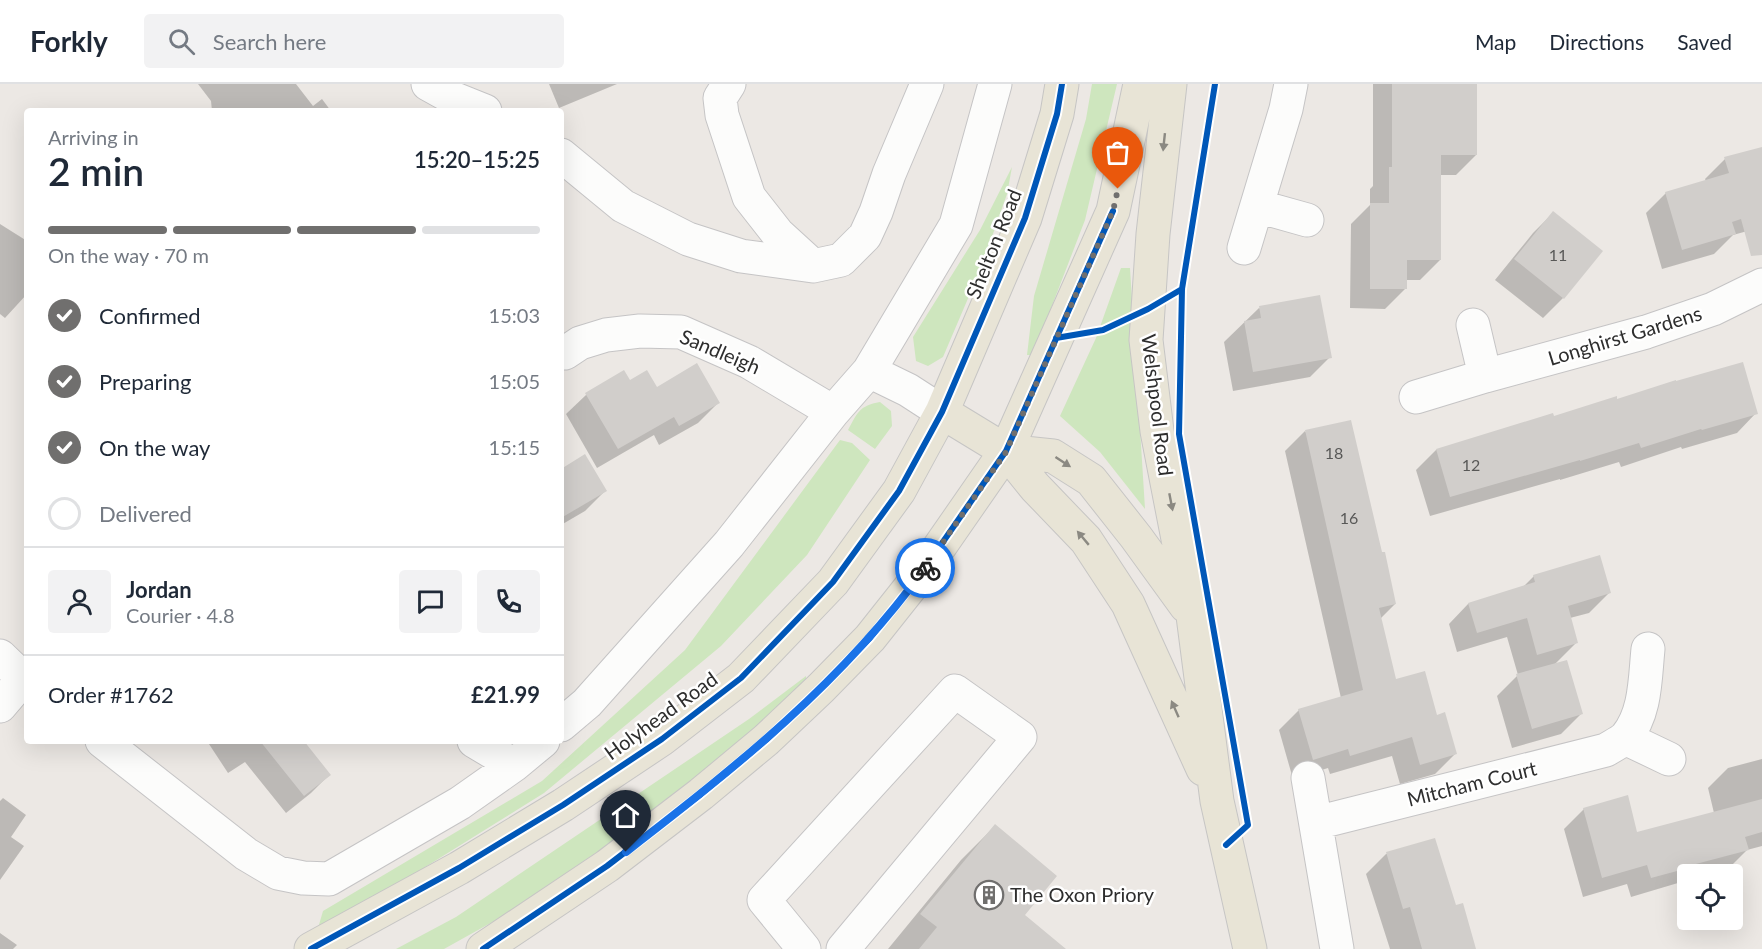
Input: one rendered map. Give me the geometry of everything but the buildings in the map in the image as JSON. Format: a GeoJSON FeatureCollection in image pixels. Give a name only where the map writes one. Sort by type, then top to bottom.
{"type":"FeatureCollection","features":[{"type":"Feature","properties":{"kind":"main road","name":"Shelton Road"},"geometry":{"type":"LineString","coordinates":[[942,412],[1025,218],[1057,114],[1062,84]]}},
{"type":"Feature","properties":{"kind":"main road"},"geometry":{"type":"LineString","coordinates":[[483,949],[607,866],[692,801],[766,740],[870,638],[913,584],[1006,452],[1113,211],[1140,84]]}},
{"type":"Feature","properties":{"kind":"main road","name":"Welshpool Road"},"geometry":{"type":"LineString","coordinates":[[1170,84],[1153,234],[1146,340],[1157,430],[1193,616],[1217,801],[1250,949]]}},
{"type":"Feature","properties":{"kind":"main road","name":"Welshpool Road"},"geometry":{"type":"LineString","coordinates":[[942,412],[1006,452],[1035,487],[1086,540],[1128,604],[1217,801]]}},
{"type":"Feature","properties":{"kind":"main road","name":"Holyhead Road"},"geometry":{"type":"LineString","coordinates":[[311,949],[459,868],[563,805],[662,738],[741,678],[833,582],[899,491],[942,412]]}},
{"type":"Feature","properties":{"kind":"main road","name":"Welshpool Road"},"geometry":{"type":"LineString","coordinates":[[1006,452],[1053,456],[1091,480],[1193,616]]}},
{"type":"Feature","properties":{"kind":"street"},"geometry":{"type":"LineString","coordinates":[[428,84],[478,108]]}},
{"type":"Feature","properties":{"kind":"street"},"geometry":{"type":"LineString","coordinates":[[729,84],[720,98],[722,115],[749,197],[778,234],[813,266]]}},
{"type":"Feature","properties":{"kind":"street"},"geometry":{"type":"LineString","coordinates":[[564,157],[623,206],[688,239],[741,256],[813,266],[841,260],[865,236],[927,84]]}},
{"type":"Feature","properties":{"kind":"street"},"geometry":{"type":"LineString","coordinates":[[564,722],[587,703],[729,544],[833,412],[869,371],[956,225],[995,84]]}},
{"type":"Feature","properties":{"kind":"street"},"geometry":{"type":"LineString","coordinates":[[1244,248],[1286,109],[1291,84]]}},
{"type":"Feature","properties":{"kind":"street"},"geometry":{"type":"LineString","coordinates":[[1257,206],[1307,220]]}},
{"type":"Feature","properties":{"kind":"street","name":"Longhirst Gardens"},"geometry":{"type":"LineString","coordinates":[[1416,397],[1646,332],[1713,309],[1762,285]]}},
{"type":"Feature","properties":{"kind":"street"},"geometry":{"type":"LineString","coordinates":[[1473,325],[1485,376]]}},
{"type":"Feature","properties":{"kind":"street","name":"Sandleigh"},"geometry":{"type":"LineString","coordinates":[[565,353],[580,342],[606,335],[640,331],[681,332],[749,362],[833,412]]}},
{"type":"Feature","properties":{"kind":"street"},"geometry":{"type":"LineString","coordinates":[[869,371],[908,390],[942,412]]}},
{"type":"Feature","properties":{"kind":"street"},"geometry":{"type":"LineString","coordinates":[[1648,649],[1643,699],[1635,722],[1625,738],[1669,759]]}},
{"type":"Feature","properties":{"kind":"street"},"geometry":{"type":"LineString","coordinates":[[0,706],[17,672]]}},
{"type":"Feature","properties":{"kind":"street"},"geometry":{"type":"LineString","coordinates":[[804,949],[764,900],[955,691],[1020,737],[843,949]]}},
{"type":"Feature","properties":{"kind":"street","name":"Mitcham Court"},"geometry":{"type":"LineString","coordinates":[[1316,823],[1606,750],[1625,738]]}},
{"type":"Feature","properties":{"kind":"street"},"geometry":{"type":"LineString","coordinates":[[106,744],[246,854],[278,873],[303,878],[329,879],[460,803],[539,744]]}},
{"type":"Feature","properties":{"kind":"street"},"geometry":{"type":"LineString","coordinates":[[479,744],[514,765]]}},
{"type":"Feature","properties":{"kind":"street"},"geometry":{"type":"LineString","coordinates":[[1308,778],[1337,949]]}},
{"type":"Feature","properties":{"kind":"green space"},"geometry":{"type":"Polygon","coordinates":[[[1092,84],[1117,84],[1085,220],[1033,355],[1027,355],[1034,296],[1086,119],[1092,84]]]}},
{"type":"Feature","properties":{"kind":"green space"},"geometry":{"type":"Polygon","coordinates":[[[1012,167],[1007,194],[981,268],[943,357],[928,366],[916,361],[913,337],[980,230],[1012,167]]]}},
{"type":"Feature","properties":{"kind":"green space"},"geometry":{"type":"Polygon","coordinates":[[[1121,268],[1130,268],[1145,509],[1100,452],[1060,416],[1096,338],[1121,268]]]}},
{"type":"Feature","properties":{"kind":"green space"},"geometry":{"type":"Polygon","coordinates":[[[880,402],[891,411],[892,426],[875,449],[848,430],[863,408],[880,402]]]}},
{"type":"Feature","properties":{"kind":"green space"},"geometry":{"type":"Polygon","coordinates":[[[840,440],[852,443],[870,460],[807,555],[721,646],[544,793],[316,935],[323,911],[542,781],[685,650],[840,440]]]}},
{"type":"Feature","properties":{"kind":"green space"},"geometry":{"type":"Polygon","coordinates":[[[806,676],[806,687],[636,826],[496,920],[444,949],[396,949],[456,917],[749,719],[806,676]]]}},
{"type":"Feature","properties":{"kind":"cycle path"},"geometry":{"type":"LineString","coordinates":[[311,949],[459,868],[563,805],[662,739],[741,678],[833,582],[899,491],[942,412],[1025,218],[1057,114],[1062,84]]}},
{"type":"Feature","properties":{"kind":"cycle path"},"geometry":{"type":"LineString","coordinates":[[1215,84],[1182,289],[1179,434],[1248,825],[1226,845]]}},
{"type":"Feature","properties":{"kind":"cycle path"},"geometry":{"type":"LineString","coordinates":[[483,949],[607,866],[701,794],[766,740],[870,638],[920,575],[1006,451],[1113,211]]}},
{"type":"Feature","properties":{"kind":"cycle path"},"geometry":{"type":"LineString","coordinates":[[1056,338],[1103,330],[1148,309],[1182,289]]}},
{"type":"Feature","properties":{"kind":"way so far"},"geometry":{"type":"LineString","coordinates":[[925,568],[1006,452],[1113,211],[1118,189]]}},
{"type":"Feature","properties":{"kind":"place","name":"The Oxon Priory"},"geometry":{"type":"Point","coordinates":[989,895]}},
{"type":"Feature","properties":{"kind":"route"},"geometry":{"type":"LineString","coordinates":[[626,852],[750,754],[821,688],[870,638],[925,568]]}}]}
